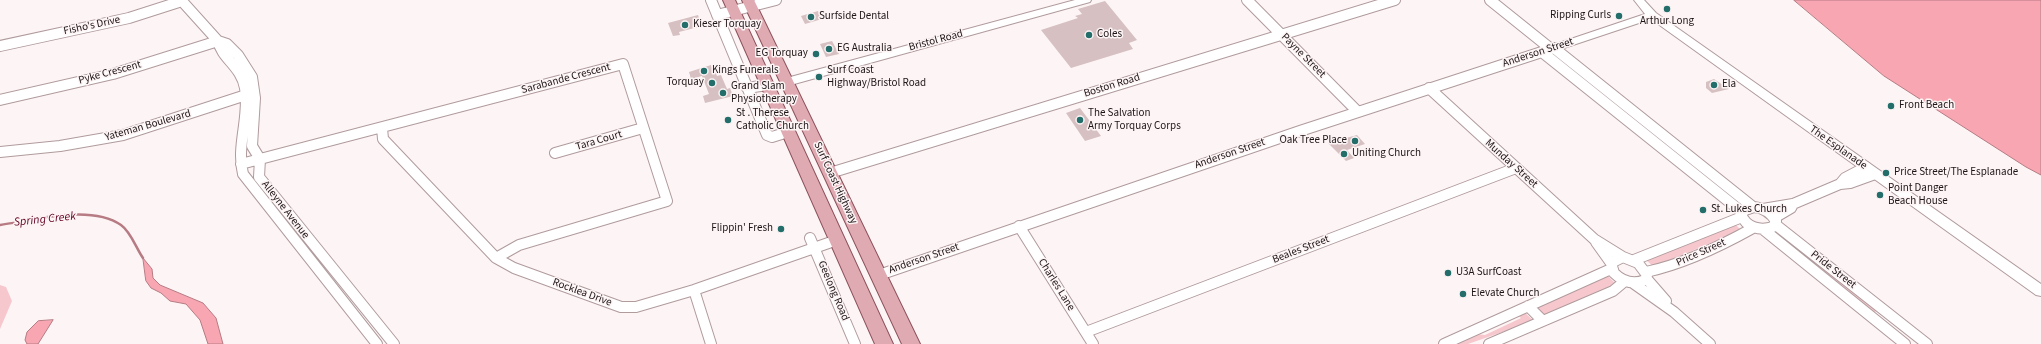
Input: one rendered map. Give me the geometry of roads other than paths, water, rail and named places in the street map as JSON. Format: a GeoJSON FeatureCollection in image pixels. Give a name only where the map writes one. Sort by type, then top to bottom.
{"type":"FeatureCollection","features":[{"type":"Feature","properties":{"kind":"main road","name":"Surf Coast Highway"},"geometry":{"type":"LineString","coordinates":[[750,3],[911,344]]}},
{"type":"Feature","properties":{"kind":"main road","name":"Surf Coast Highway"},"geometry":{"type":"LineString","coordinates":[[732,5],[884,344]]}},
{"type":"Feature","properties":{"kind":"main road"},"geometry":{"type":"LineString","coordinates":[[767,85],[786,82]]}},
{"type":"Feature","properties":{"kind":"main road"},"geometry":{"type":"LineString","coordinates":[[837,240],[858,231]]}},
{"type":"Feature","properties":{"kind":"main road"},"geometry":{"type":"LineString","coordinates":[[857,283],[879,275]]}},
{"type":"Feature","properties":{"kind":"street"},"geometry":{"type":"LineString","coordinates":[[711,0],[767,135],[772,137],[788,132]]}},
{"type":"Feature","properties":{"kind":"street"},"geometry":{"type":"LineString","coordinates":[[717,15],[732,5],[776,0]]}},
{"type":"Feature","properties":{"kind":"street","name":"Bristol Road"},"geometry":{"type":"LineString","coordinates":[[786,82],[1086,0]]}},
{"type":"Feature","properties":{"kind":"street","name":"Payne Street"},"geometry":{"type":"LineString","coordinates":[[1247,0],[1358,112]]}},
{"type":"Feature","properties":{"kind":"street","name":"Boston Road"},"geometry":{"type":"LineString","coordinates":[[830,173],[1395,0]]}},
{"type":"Feature","properties":{"kind":"street"},"geometry":{"type":"LineString","coordinates":[[1490,0],[1549,50],[1577,80],[1759,229]]}},
{"type":"Feature","properties":{"kind":"street","name":"The Esplanade"},"geometry":{"type":"LineString","coordinates":[[1639,0],[1652,15],[2041,291]]}},
{"type":"Feature","properties":{"kind":"street","name":"Alleyne Avenue"},"geometry":{"type":"LineString","coordinates":[[181,1],[218,42],[218,47],[240,74],[246,95],[241,164],[243,174],[377,344]]}},
{"type":"Feature","properties":{"kind":"street","name":"Fisho's Drive"},"geometry":{"type":"LineString","coordinates":[[0,46],[135,16],[181,1]]}},
{"type":"Feature","properties":{"kind":"street","name":"Anderson Street"},"geometry":{"type":"LineString","coordinates":[[879,275],[1018,226],[1652,15]]}},
{"type":"Feature","properties":{"kind":"street","name":"Alleyne Avenue"},"geometry":{"type":"LineString","coordinates":[[218,42],[226,43],[242,60],[254,82],[257,100],[252,146],[253,150],[260,159],[259,172],[263,183],[394,344]]}},
{"type":"Feature","properties":{"kind":"street","name":"Pyke Crescent"},"geometry":{"type":"LineString","coordinates":[[0,100],[113,74],[218,42]]}},
{"type":"Feature","properties":{"kind":"street"},"geometry":{"type":"LineString","coordinates":[[1549,50],[1589,76],[1775,221]]}},
{"type":"Feature","properties":{"kind":"street","name":"Sarabande Crescent"},"geometry":{"type":"LineString","coordinates":[[241,164],[623,64],[667,201],[519,245],[496,258]]}},
{"type":"Feature","properties":{"kind":"street"},"geometry":{"type":"LineString","coordinates":[[1577,80],[1589,76]]}},
{"type":"Feature","properties":{"kind":"street"},"geometry":{"type":"LineString","coordinates":[[747,88],[767,85]]}},
{"type":"Feature","properties":{"kind":"street","name":"Munday Street"},"geometry":{"type":"LineString","coordinates":[[1429,88],[1594,239],[1629,259]]}},
{"type":"Feature","properties":{"kind":"street","name":"Yateman Boulevard"},"geometry":{"type":"LineString","coordinates":[[0,152],[60,146],[123,135],[246,95]]}},
{"type":"Feature","properties":{"kind":"street"},"geometry":{"type":"LineString","coordinates":[[1636,128],[1649,123]]}},
{"type":"Feature","properties":{"kind":"street","name":"Rocklea Drive"},"geometry":{"type":"LineString","coordinates":[[382,128],[383,139],[496,258],[514,268],[621,307],[636,307],[694,290],[812,243],[837,240]]}},
{"type":"Feature","properties":{"kind":"street","name":"Tara Court"},"geometry":{"type":"LineString","coordinates":[[555,153],[643,128]]}},
{"type":"Feature","properties":{"kind":"street","name":"Beales Street"},"geometry":{"type":"LineString","coordinates":[[1086,332],[1516,168]]}},
{"type":"Feature","properties":{"kind":"street","name":"Price Street"},"geometry":{"type":"LineString","coordinates":[[1444,344],[1612,266],[1618,258],[1629,259],[1758,208],[1793,204],[1840,184],[1850,184],[1870,170]]}},
{"type":"Feature","properties":{"kind":"street","name":"Price Street"},"geometry":{"type":"LineString","coordinates":[[1489,344],[1613,291],[1629,282],[1642,282],[1646,275],[1759,229],[1775,221],[1791,208],[1793,204]]}},
{"type":"Feature","properties":{"kind":"street","name":"Pride Street"},"geometry":{"type":"LineString","coordinates":[[1775,221],[1927,344]]}},
{"type":"Feature","properties":{"kind":"street","name":"Charles Lane"},"geometry":{"type":"LineString","coordinates":[[1018,226],[1093,344]]}},
{"type":"Feature","properties":{"kind":"street","name":"Pride Street"},"geometry":{"type":"LineString","coordinates":[[1759,229],[1905,344]]}},
{"type":"Feature","properties":{"kind":"street","name":"Munday Street"},"geometry":{"type":"LineString","coordinates":[[1594,239],[1612,266]]}},
{"type":"Feature","properties":{"kind":"street","name":"Geelong Road"},"geometry":{"type":"LineString","coordinates":[[812,243],[855,344]]}},
{"type":"Feature","properties":{"kind":"street"},"geometry":{"type":"LineString","coordinates":[[1629,259],[1644,267],[1646,275],[1674,312]]}},
{"type":"Feature","properties":{"kind":"street"},"geometry":{"type":"LineString","coordinates":[[1612,266],[1616,276],[1629,282],[1674,312],[1710,344]]}},
{"type":"Feature","properties":{"kind":"street"},"geometry":{"type":"LineString","coordinates":[[694,290],[711,344]]}},
{"type":"Feature","properties":{"kind":"street"},"geometry":{"type":"LineString","coordinates":[[1528,306],[1543,321]]}},
{"type":"Feature","properties":{"kind":"street"},"geometry":{"type":"LineString","coordinates":[[1876,321],[1890,315]]}},
{"type":"Feature","properties":{"kind":"waterway","name":"Spring Creek"},"geometry":{"type":"LineString","coordinates":[[0,225],[62,215],[94,215],[109,219],[125,228],[143,258]]}},
{"type":"Feature","properties":{"kind":"place","name":"Arthur Long"},"geometry":{"type":"Point","coordinates":[1667,9]}},
{"type":"Feature","properties":{"kind":"place","name":"Ripping Curls"},"geometry":{"type":"Point","coordinates":[1619,16]}},
{"type":"Feature","properties":{"kind":"place","name":"Surfside Dental"},"geometry":{"type":"Point","coordinates":[811,17]}},
{"type":"Feature","properties":{"kind":"place","name":"Kieser Torquay"},"geometry":{"type":"Point","coordinates":[685,25]}},
{"type":"Feature","properties":{"kind":"place","name":"Coles"},"geometry":{"type":"Point","coordinates":[1089,35]}},
{"type":"Feature","properties":{"kind":"place","name":"EG Australia"},"geometry":{"type":"Point","coordinates":[829,49]}},
{"type":"Feature","properties":{"kind":"place","name":"EG Torquay"},"geometry":{"type":"Point","coordinates":[816,54]}},
{"type":"Feature","properties":{"kind":"place","name":"Kings Funerals"},"geometry":{"type":"Point","coordinates":[704,71]}},
{"type":"Feature","properties":{"kind":"place","name":"Surf Coast Highway/Bristol Road"},"geometry":{"type":"Point","coordinates":[819,77]}},
{"type":"Feature","properties":{"kind":"place","name":"Torquay"},"geometry":{"type":"Point","coordinates":[712,83]}},
{"type":"Feature","properties":{"kind":"place","name":"Ela"},"geometry":{"type":"Point","coordinates":[1714,85]}},
{"type":"Feature","properties":{"kind":"place","name":"Grand Slam Physiotherapy"},"geometry":{"type":"Point","coordinates":[723,93]}},
{"type":"Feature","properties":{"kind":"place","name":"Front Beach"},"geometry":{"type":"Point","coordinates":[1891,106]}},
{"type":"Feature","properties":{"kind":"place","name":"St . Therese Catholic Church"},"geometry":{"type":"Point","coordinates":[728,120]}},
{"type":"Feature","properties":{"kind":"place","name":"The Salvation Army Torquay Corps"},"geometry":{"type":"Point","coordinates":[1080,120]}},
{"type":"Feature","properties":{"kind":"place","name":"Oak Tree Place"},"geometry":{"type":"Point","coordinates":[1355,141]}},
{"type":"Feature","properties":{"kind":"place","name":"Uniting Church"},"geometry":{"type":"Point","coordinates":[1344,154]}},
{"type":"Feature","properties":{"kind":"place","name":"Price Street/The Esplanade"},"geometry":{"type":"Point","coordinates":[1886,173]}},
{"type":"Feature","properties":{"kind":"place","name":"Point Danger Beach House"},"geometry":{"type":"Point","coordinates":[1880,195]}},
{"type":"Feature","properties":{"kind":"place","name":"St. Lukes Church"},"geometry":{"type":"Point","coordinates":[1703,210]}},
{"type":"Feature","properties":{"kind":"place","name":"Flippin' Fresh"},"geometry":{"type":"Point","coordinates":[781,229]}},
{"type":"Feature","properties":{"kind":"place","name":"U3A SurfCoast"},"geometry":{"type":"Point","coordinates":[1448,273]}},
{"type":"Feature","properties":{"kind":"place","name":"Elevate Church"},"geometry":{"type":"Point","coordinates":[1463,294]}}]}
